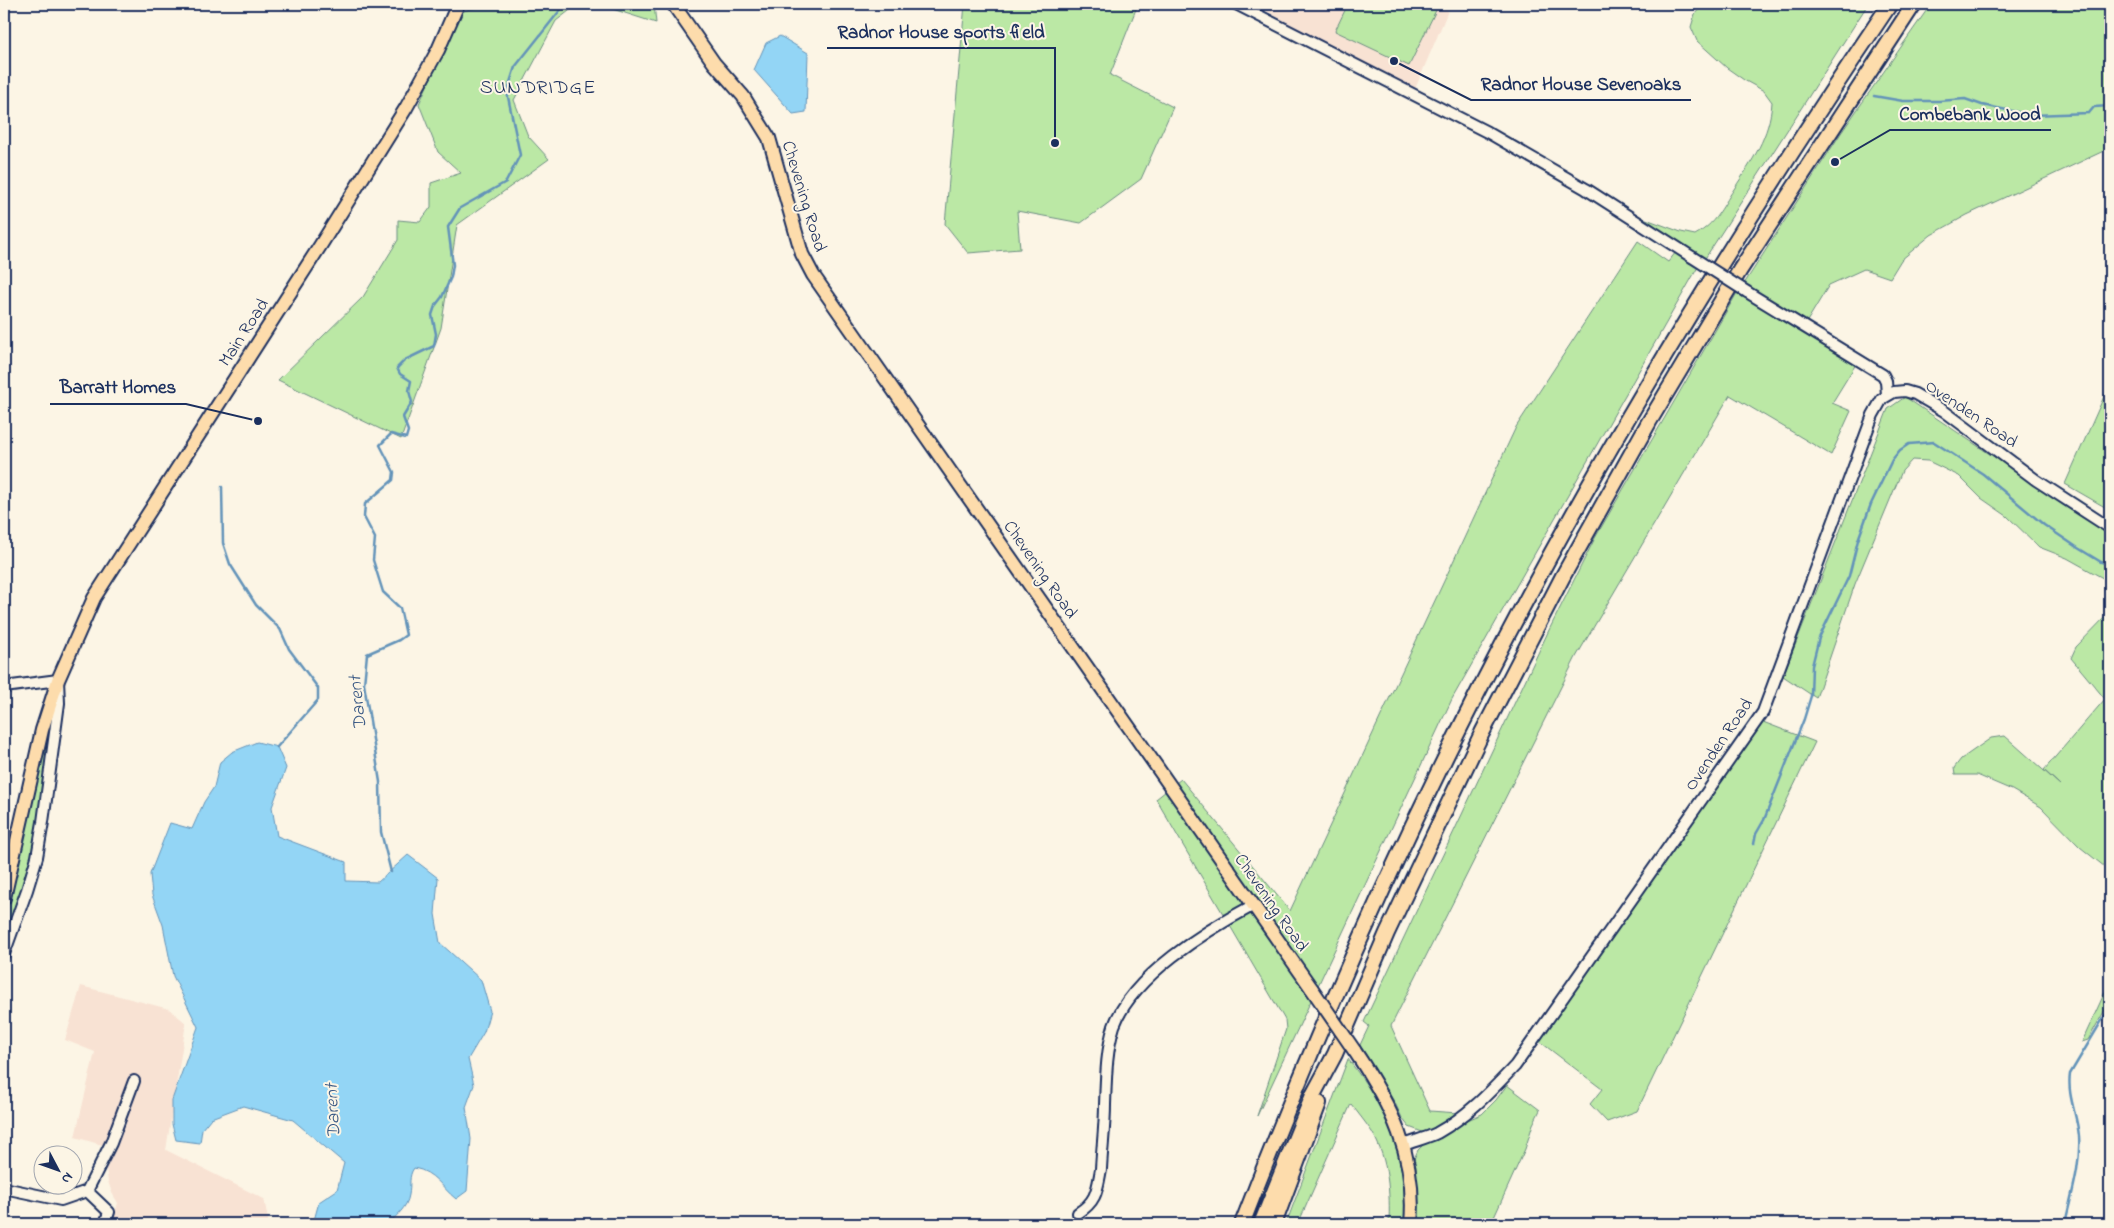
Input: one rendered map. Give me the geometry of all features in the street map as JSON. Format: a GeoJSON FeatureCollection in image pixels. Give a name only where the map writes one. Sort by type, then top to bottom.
{"type":"FeatureCollection","features":[{"type":"Feature","properties":{"kind":"highway"},"geometry":{"type":"LineString","coordinates":[[1242,1224],[1307,1063],[1376,904],[1451,747],[1524,604],[1588,487],[1690,312],[1797,142],[1890,4]]}},
{"type":"Feature","properties":{"kind":"highway"},"geometry":{"type":"LineString","coordinates":[[1261,1224],[1313,1095],[1334,1054],[1376,957],[1443,813],[1522,654],[1597,514],[1735,277],[1914,4]]}},
{"type":"Feature","properties":{"kind":"highway"},"geometry":{"type":"LineString","coordinates":[[1274,1224],[1313,1120],[1334,1054]]}},
{"type":"Feature","properties":{"kind":"main road","name":"Main Road"},"geometry":{"type":"LineString","coordinates":[[4,898],[42,730],[58,680],[94,598],[320,246],[406,108],[438,50],[458,4]]}},
{"type":"Feature","properties":{"kind":"main road","name":"Chevening Road"},"geometry":{"type":"LineString","coordinates":[[673,4],[714,64],[743,96],[769,138],[802,254],[813,275],[982,514],[1252,906],[1354,1050],[1388,1105],[1404,1145]]}},
{"type":"Feature","properties":{"kind":"main road"},"geometry":{"type":"LineString","coordinates":[[1404,1145],[1412,1194],[1411,1224]]}},
{"type":"Feature","properties":{"kind":"street"},"geometry":{"type":"LineString","coordinates":[[1236,4],[1487,132],[1586,189],[1747,292],[1883,375],[1905,391]]}},
{"type":"Feature","properties":{"kind":"street"},"geometry":{"type":"LineString","coordinates":[[1883,375],[1886,381],[1886,395]]}},
{"type":"Feature","properties":{"kind":"street","name":"Ovenden Road"},"geometry":{"type":"LineString","coordinates":[[1404,1145],[1435,1134],[1456,1121],[1479,1103],[1515,1066],[1763,712],[1873,415],[1886,395],[1905,391],[1944,411],[2036,480],[2110,528]]}},
{"type":"Feature","properties":{"kind":"street"},"geometry":{"type":"LineString","coordinates":[[4,687],[58,680],[59,703],[37,856],[4,954]]}},
{"type":"Feature","properties":{"kind":"street"},"geometry":{"type":"LineString","coordinates":[[1078,1213],[1087,1208],[1094,1199],[1098,1187],[1108,1050],[1115,1025],[1129,999],[1147,979],[1182,950],[1218,924],[1252,906]]}},
{"type":"Feature","properties":{"kind":"street"},"geometry":{"type":"LineString","coordinates":[[4,1188],[61,1200],[87,1191],[111,1143],[134,1081]]}},
{"type":"Feature","properties":{"kind":"street"},"geometry":{"type":"LineString","coordinates":[[87,1191],[109,1212],[106,1224]]}},
{"type":"Feature","properties":{"kind":"shaded area"},"geometry":{"type":"Polygon","coordinates":[[[1254,4],[1451,4],[1415,89],[1307,34],[1254,4]]]}},
{"type":"Feature","properties":{"kind":"shaded area"},"geometry":{"type":"Polygon","coordinates":[[[81,986],[169,1009],[186,1023],[166,1150],[264,1199],[269,1224],[111,1224],[118,1203],[108,1181],[102,1145],[75,1137],[95,1052],[65,1040],[81,986]]]}},
{"type":"Feature","properties":{"kind":"green space"},"geometry":{"type":"Polygon","coordinates":[[[488,4],[578,4],[556,21],[514,100],[528,136],[549,159],[457,225],[441,328],[401,439],[278,380],[363,297],[398,240],[398,220],[420,222],[431,207],[431,183],[461,173],[438,152],[419,104],[460,12],[488,4]]]}},
{"type":"Feature","properties":{"kind":"green space"},"geometry":{"type":"Polygon","coordinates":[[[597,4],[654,4],[656,23],[597,4]]]}},
{"type":"Feature","properties":{"kind":"green space"},"geometry":{"type":"Polygon","coordinates":[[[965,4],[1138,4],[1110,75],[1173,107],[1141,179],[1081,223],[1017,211],[1020,249],[968,253],[945,224],[965,4]]]}},
{"type":"Feature","properties":{"kind":"green space"},"geometry":{"type":"Polygon","coordinates":[[[1348,4],[1439,4],[1409,66],[1335,31],[1348,4]]]}},
{"type":"Feature","properties":{"kind":"green space"},"geometry":{"type":"Polygon","coordinates":[[[1703,4],[1868,4],[1704,260],[1637,218],[1638,216],[1681,232],[1695,235],[1708,226],[1721,209],[1759,148],[1768,126],[1772,102],[1764,91],[1727,68],[1697,41],[1691,27],[1695,14],[1703,4]]]}},
{"type":"Feature","properties":{"kind":"green space"},"geometry":{"type":"Polygon","coordinates":[[[1931,4],[2110,4],[2110,148],[1967,215],[1931,235],[1901,260],[1890,278],[1864,269],[1829,285],[1806,323],[1744,284],[1841,133],[1931,4]]]}},
{"type":"Feature","properties":{"kind":"green space"},"geometry":{"type":"Polygon","coordinates":[[[1638,241],[1668,262],[1676,252],[1698,267],[1452,699],[1257,1116],[1286,1029],[1285,1020],[1156,799],[1181,779],[1290,911],[1516,427],[1638,241]]]}},
{"type":"Feature","properties":{"kind":"green space"},"geometry":{"type":"Polygon","coordinates":[[[1737,293],[1777,315],[1856,364],[1832,403],[1851,411],[1831,455],[1730,395],[1576,657],[1391,1026],[1430,1111],[1458,1113],[1435,1130],[1425,1133],[1409,1127],[1360,1045],[1369,1026],[1364,1022],[1549,630],[1595,538],[1737,293]]]}},
{"type":"Feature","properties":{"kind":"green space"},"geometry":{"type":"Polygon","coordinates":[[[2110,383],[2110,510],[2065,484],[2110,383]]]}},
{"type":"Feature","properties":{"kind":"green space"},"geometry":{"type":"Polygon","coordinates":[[[1905,397],[2110,535],[2110,582],[2067,558],[2039,547],[2007,516],[1981,498],[1959,476],[1928,461],[1912,460],[1902,471],[1855,584],[1816,698],[1783,676],[1888,409],[1905,397]]]}},
{"type":"Feature","properties":{"kind":"green space"},"geometry":{"type":"Polygon","coordinates":[[[2110,612],[2110,871],[2080,847],[2041,807],[2012,790],[1977,775],[1955,775],[1954,768],[1961,759],[1991,738],[2005,736],[2060,785],[2044,770],[2105,699],[2071,658],[2076,647],[2110,612]]]}},
{"type":"Feature","properties":{"kind":"green space"},"geometry":{"type":"Polygon","coordinates":[[[1763,722],[1815,742],[1637,1111],[1607,1122],[1590,1104],[1602,1089],[1539,1041],[1763,722]]]}},
{"type":"Feature","properties":{"kind":"green space"},"geometry":{"type":"Polygon","coordinates":[[[47,736],[51,736],[46,756],[35,846],[4,946],[4,927],[47,736]]]}},
{"type":"Feature","properties":{"kind":"green space"},"geometry":{"type":"Polygon","coordinates":[[[2110,981],[2110,1001],[2088,1040],[2082,1042],[2110,981]]]}},
{"type":"Feature","properties":{"kind":"green space"},"geometry":{"type":"Polygon","coordinates":[[[1348,1059],[1386,1117],[1394,1136],[1400,1155],[1403,1176],[1405,1224],[1389,1224],[1389,1189],[1382,1154],[1372,1132],[1351,1104],[1298,1224],[1286,1224],[1348,1059]]]}},
{"type":"Feature","properties":{"kind":"green space"},"geometry":{"type":"Polygon","coordinates":[[[1507,1085],[1540,1110],[1533,1124],[1525,1149],[1491,1224],[1416,1224],[1417,1193],[1413,1161],[1418,1150],[1425,1143],[1482,1114],[1507,1085]]]}},
{"type":"Feature","properties":{"kind":"water"},"geometry":{"type":"Polygon","coordinates":[[[780,36],[808,53],[806,112],[793,114],[754,70],[766,43],[780,36]]]}},
{"type":"Feature","properties":{"kind":"water"},"geometry":{"type":"Polygon","coordinates":[[[257,742],[277,747],[286,768],[272,807],[277,836],[346,862],[346,881],[378,882],[408,855],[438,878],[435,914],[440,943],[481,980],[490,1011],[484,1032],[468,1059],[474,1085],[466,1107],[471,1139],[467,1191],[456,1199],[433,1176],[414,1168],[411,1174],[408,1200],[401,1211],[388,1224],[313,1224],[319,1202],[337,1190],[344,1163],[293,1120],[243,1106],[211,1118],[202,1129],[200,1143],[176,1140],[172,1124],[172,1100],[198,1027],[173,976],[163,925],[152,895],[150,874],[170,823],[192,829],[204,802],[214,787],[220,762],[232,752],[257,742]]]}},
{"type":"Feature","properties":{"kind":"waterway","name":"Darent"},"geometry":{"type":"LineString","coordinates":[[391,872],[381,832],[380,782],[364,684],[367,654],[406,635],[400,608],[383,592],[373,560],[375,538],[364,517],[365,504],[393,480],[394,472],[380,445],[391,434],[406,438],[408,431],[403,417],[412,402],[409,391],[411,381],[400,374],[397,368],[405,360],[434,346],[436,334],[432,315],[451,277],[453,265],[448,227],[460,208],[506,182],[520,155],[507,92],[515,67],[565,4]]}},
{"type":"Feature","properties":{"kind":"waterway"},"geometry":{"type":"LineString","coordinates":[[1874,96],[1903,101],[1965,99],[1982,105],[2032,115],[2089,113],[2094,107],[2110,106]]}},
{"type":"Feature","properties":{"kind":"waterway"},"geometry":{"type":"LineString","coordinates":[[1754,844],[1756,834],[1764,820],[1804,719],[1811,696],[1812,666],[1819,638],[1849,576],[1858,540],[1871,504],[1892,460],[1900,450],[1909,444],[1934,442],[1983,474],[2044,525],[2101,562],[2110,564]]}},
{"type":"Feature","properties":{"kind":"waterway"},"geometry":{"type":"LineString","coordinates":[[222,487],[223,543],[230,564],[256,605],[280,629],[289,649],[318,688],[318,700],[277,747]]}},
{"type":"Feature","properties":{"kind":"waterway"},"geometry":{"type":"LineString","coordinates":[[2065,1224],[2075,1180],[2079,1147],[2078,1128],[2069,1082],[2070,1074],[2110,1007]]}},
{"type":"Feature","properties":{"kind":"place","name":"Radnor House Sevenoaks"},"geometry":{"type":"Point","coordinates":[1394,61]}},
{"type":"Feature","properties":{"kind":"place","name":"Radnor House sports field"},"geometry":{"type":"Point","coordinates":[1055,143]}},
{"type":"Feature","properties":{"kind":"place","name":"Combebank Wood"},"geometry":{"type":"Point","coordinates":[1835,162]}},
{"type":"Feature","properties":{"kind":"place","name":"Barratt Homes"},"geometry":{"type":"Point","coordinates":[258,421]}},
{"type":"Feature","properties":{"kind":"district","name":"SUNDRIDGE"},"geometry":{"type":"Point","coordinates":[538,86]}}]}
